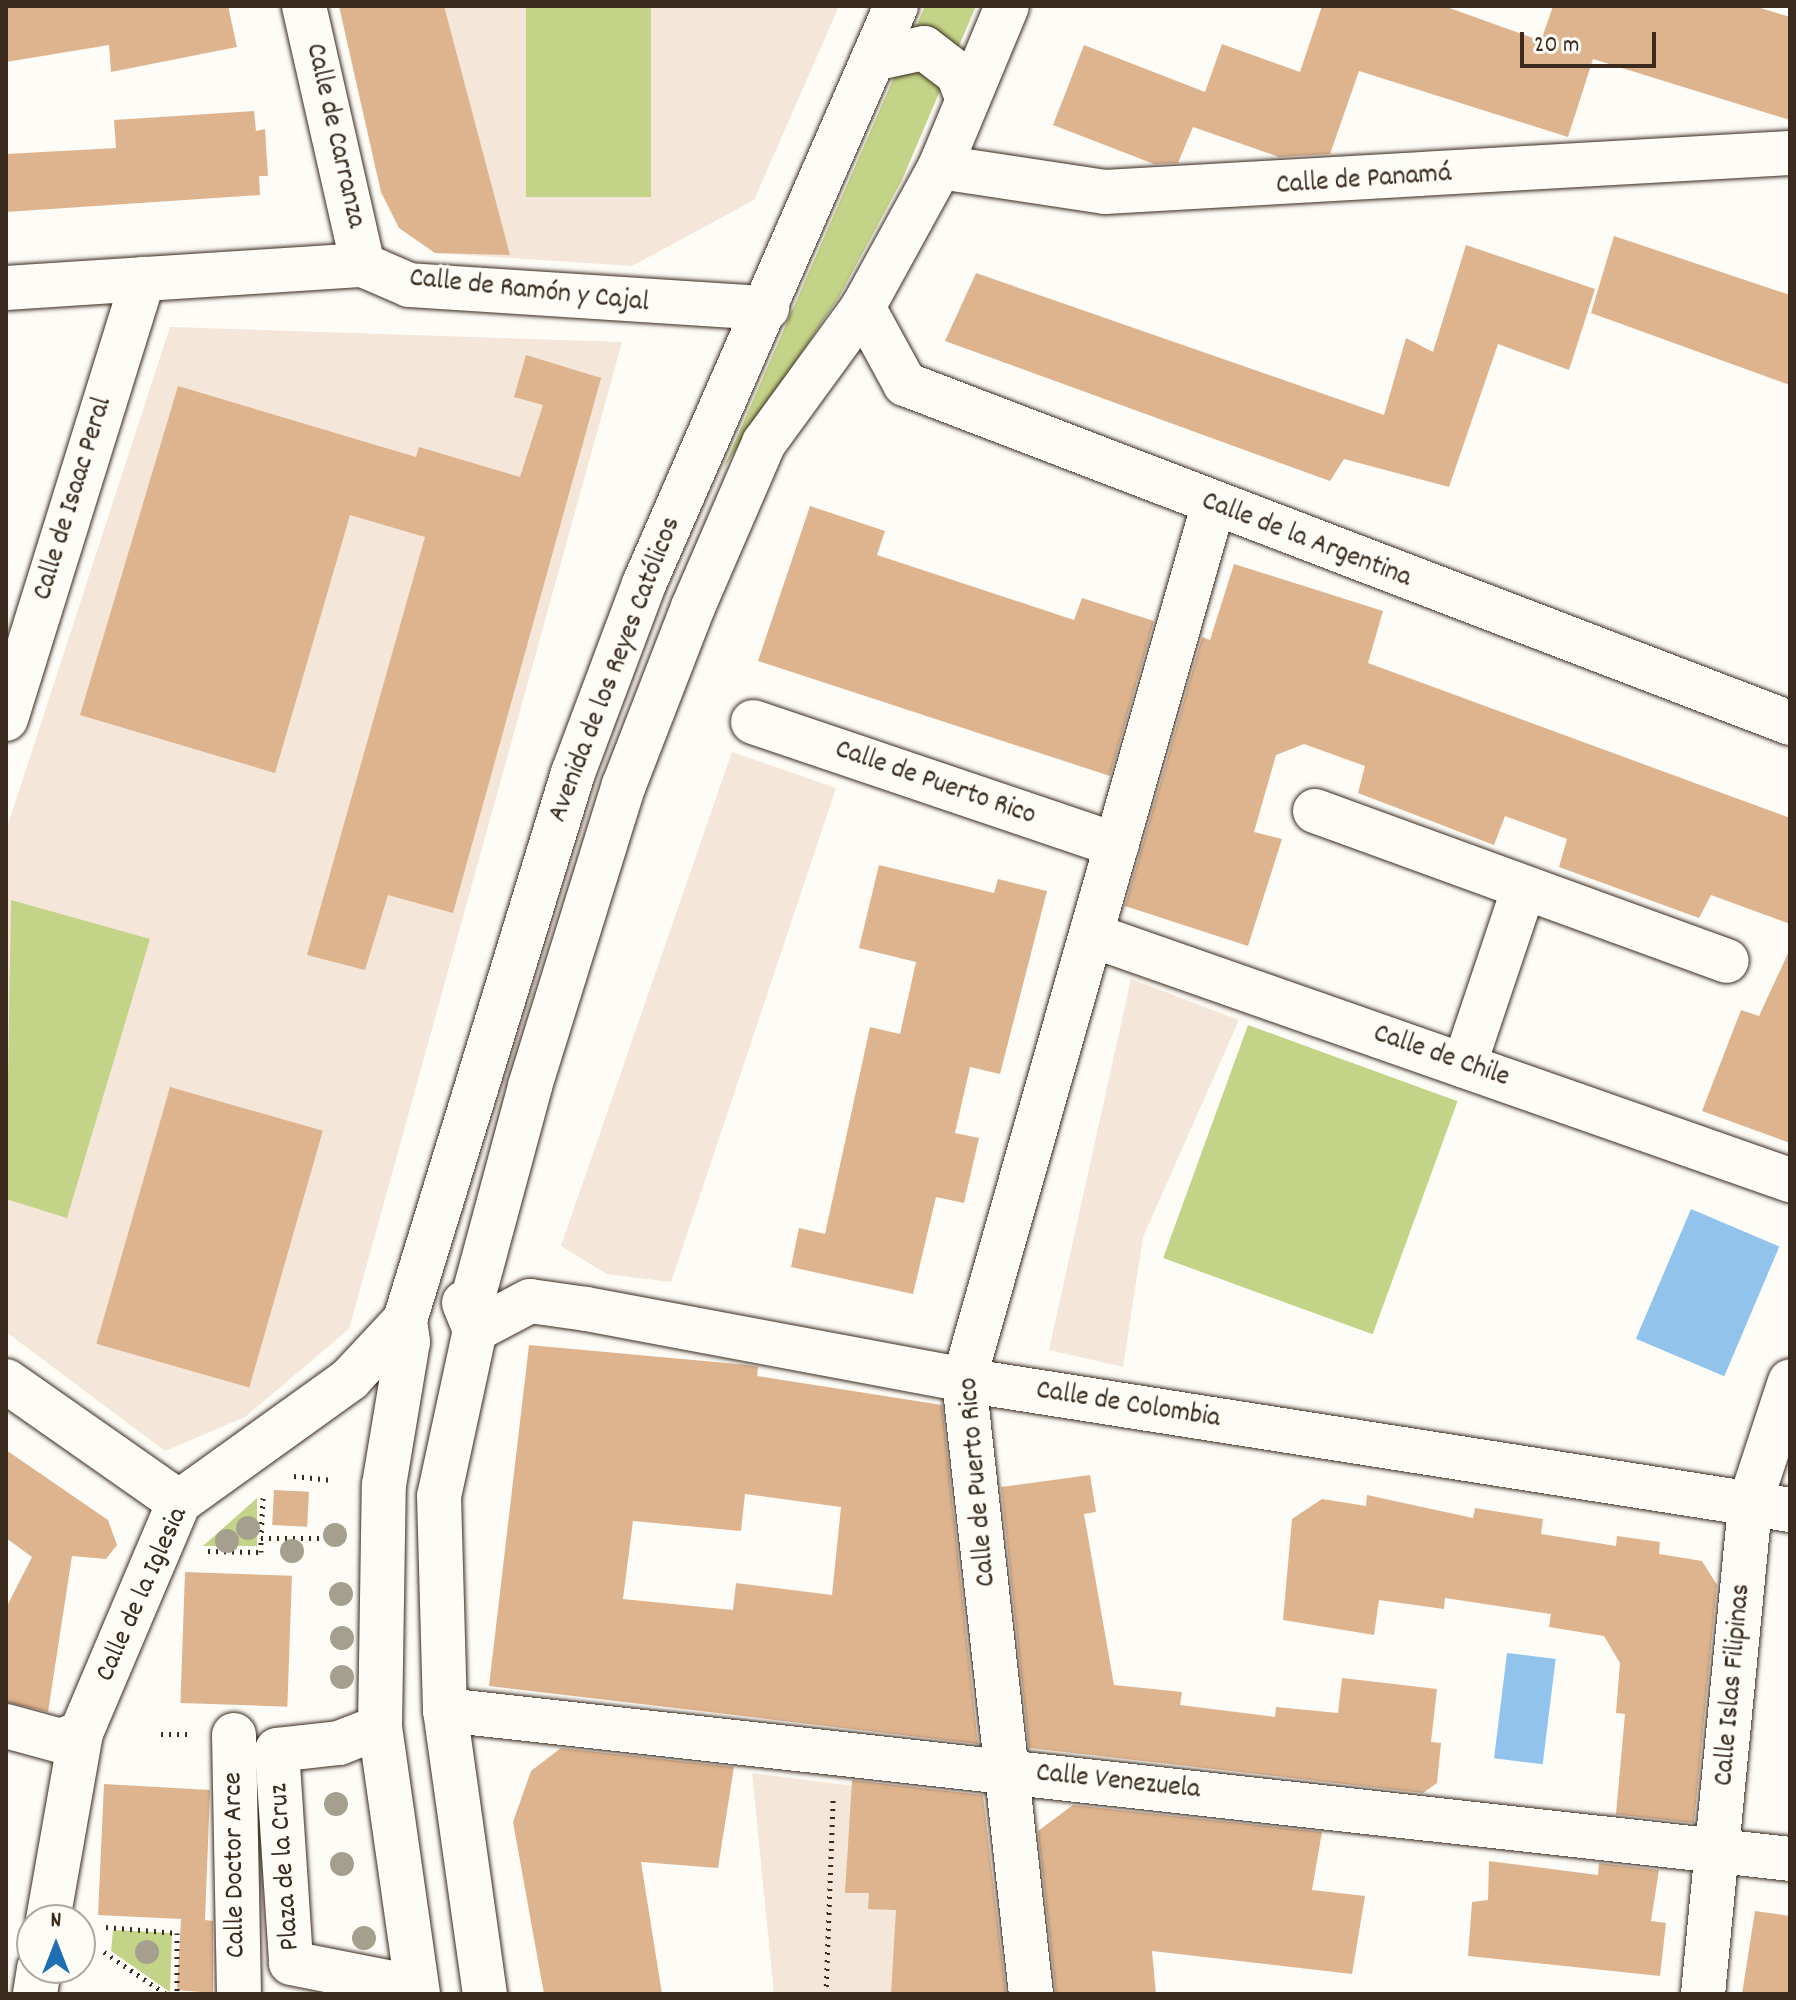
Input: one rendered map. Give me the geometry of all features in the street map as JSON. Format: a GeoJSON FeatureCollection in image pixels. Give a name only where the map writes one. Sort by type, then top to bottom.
{"type":"FeatureCollection","features":[{"type":"Feature","properties":{"kind":"street","name":"Calle de Carranza"},"geometry":{"type":"LineString","coordinates":[[304,6],[363,265]]}},
{"type":"Feature","properties":{"kind":"street","name":"Avenida de los Reyes Católicos"},"geometry":{"type":"LineString","coordinates":[[430,1992],[380,1727],[384,1485],[409,1321],[573,773],[644,584],[767,308],[896,6]]}},
{"type":"Feature","properties":{"kind":"street","name":"Avenida de los Reyes Católicos"},"geometry":{"type":"LineString","coordinates":[[430,1992],[420,1719],[439,1496],[470,1330],[619,800],[688,621],[764,443],[863,307],[940,167],[1007,6]]}},
{"type":"Feature","properties":{"kind":"street"},"geometry":{"type":"LineString","coordinates":[[873,59],[924,48],[958,74],[967,98]]}},
{"type":"Feature","properties":{"kind":"street","name":"Calle de Panamá"},"geometry":{"type":"LineString","coordinates":[[940,167],[1105,192],[1790,153]]}},
{"type":"Feature","properties":{"kind":"street","name":"Calle de Ramón y Cajal"},"geometry":{"type":"LineString","coordinates":[[6,288],[363,265],[409,285],[767,308]]}},
{"type":"Feature","properties":{"kind":"street","name":"Calle de Isaac Peral"},"geometry":{"type":"LineString","coordinates":[[6,719],[143,279]]}},
{"type":"Feature","properties":{"kind":"street","name":"Calle de la Argentina"},"geometry":{"type":"LineString","coordinates":[[863,307],[905,384],[1213,506],[1790,723]]}},
{"type":"Feature","properties":{"kind":"street","name":"Calle de Puerto Rico"},"geometry":{"type":"LineString","coordinates":[[1031,1994],[1010,1771],[964,1380],[1213,506]]}},
{"type":"Feature","properties":{"kind":"street","name":"Calle de Puerto Rico"},"geometry":{"type":"LineString","coordinates":[[753,722],[1117,845]]}},
{"type":"Feature","properties":{"kind":"street"},"geometry":{"type":"LineString","coordinates":[[1315,811],[1727,961]]}},
{"type":"Feature","properties":{"kind":"street"},"geometry":{"type":"LineString","coordinates":[[1464,1066],[1524,888]]}},
{"type":"Feature","properties":{"kind":"street","name":"Calle de Chile"},"geometry":{"type":"LineString","coordinates":[[1091,935],[1790,1180]]}},
{"type":"Feature","properties":{"kind":"street"},"geometry":{"type":"LineString","coordinates":[[409,1321],[444,1293],[470,1330]]}},
{"type":"Feature","properties":{"kind":"street","name":"Calle de Colombia"},"geometry":{"type":"LineString","coordinates":[[409,1321],[424,1358],[446,1361],[470,1330],[530,1301],[964,1380],[1770,1506]]}},
{"type":"Feature","properties":{"kind":"street","name":"Calle de la Iglesia"},"geometry":{"type":"LineString","coordinates":[[51,1904],[81,1733],[179,1502],[350,1379],[409,1321]]}},
{"type":"Feature","properties":{"kind":"street"},"geometry":{"type":"LineString","coordinates":[[6,1381],[179,1502]]}},
{"type":"Feature","properties":{"kind":"street","name":"Calle Islas Filipinas"},"geometry":{"type":"LineString","coordinates":[[1703,1994],[1718,1849],[1790,1381]]}},
{"type":"Feature","properties":{"kind":"street","name":"Avenida de los Reyes Católicos"},"geometry":{"type":"LineString","coordinates":[[439,1496],[445,1710],[485,1994]]}},
{"type":"Feature","properties":{"kind":"street","name":"Calle Venezuela"},"geometry":{"type":"LineString","coordinates":[[445,1710],[1790,1859]]}},
{"type":"Feature","properties":{"kind":"street"},"geometry":{"type":"LineString","coordinates":[[6,1726],[61,1741],[81,1733]]}},
{"type":"Feature","properties":{"kind":"street","name":"Plaza de la Cruz"},"geometry":{"type":"LineString","coordinates":[[380,1727],[339,1743],[277,1750],[291,1963],[430,1992]]}},
{"type":"Feature","properties":{"kind":"street","name":"Calle Doctor Arce"},"geometry":{"type":"LineString","coordinates":[[234,1735],[239,1994]]}},
{"type":"Feature","properties":{"kind":"path"},"geometry":{"type":"LineString","coordinates":[[277,1475],[332,1480]]}},
{"type":"Feature","properties":{"kind":"path"},"geometry":{"type":"LineString","coordinates":[[193,1550],[261,1552],[264,1485]]}},
{"type":"Feature","properties":{"kind":"path"},"geometry":{"type":"LineString","coordinates":[[261,1538],[327,1538]]}},
{"type":"Feature","properties":{"kind":"path"},"geometry":{"type":"LineString","coordinates":[[826,1994],[835,1751]]}},
{"type":"Feature","properties":{"kind":"path"},"geometry":{"type":"LineString","coordinates":[[106,1927],[177,1933],[177,1994]]}},
{"type":"Feature","properties":{"kind":"path"},"geometry":{"type":"LineString","coordinates":[[104,1952],[166,1994]]}},
{"type":"Feature","properties":{"kind":"shaded area"},"geometry":{"type":"Polygon","coordinates":[[[339,6],[839,6],[754,200],[632,266],[435,253],[399,228],[381,192],[339,6]]]}},
{"type":"Feature","properties":{"kind":"shaded area"},"geometry":{"type":"Polygon","coordinates":[[[170,327],[622,342],[349,1329],[245,1417],[165,1451],[6,1332],[6,831],[170,327]]]}},
{"type":"Feature","properties":{"kind":"shaded area"},"geometry":{"type":"Polygon","coordinates":[[[732,752],[836,788],[671,1282],[607,1274],[561,1246],[732,752]]]}},
{"type":"Feature","properties":{"kind":"shaded area"},"geometry":{"type":"Polygon","coordinates":[[[1131,979],[1239,1020],[1143,1237],[1123,1367],[1049,1350],[1131,979]]]}},
{"type":"Feature","properties":{"kind":"shaded area"},"geometry":{"type":"Polygon","coordinates":[[[752,1773],[984,1803],[1006,1994],[774,1994],[752,1773]]]}},
{"type":"Feature","properties":{"kind":"green space"},"geometry":{"type":"Polygon","coordinates":[[[526,6],[651,6],[651,197],[526,197],[526,6]]]}},
{"type":"Feature","properties":{"kind":"green space"},"geometry":{"type":"Polygon","coordinates":[[[925,6],[976,6],[902,180],[839,297],[723,469],[925,6]]]}},
{"type":"Feature","properties":{"kind":"green space"},"geometry":{"type":"Polygon","coordinates":[[[11,900],[150,939],[67,1218],[6,1199],[11,900]]]}},
{"type":"Feature","properties":{"kind":"green space"},"geometry":{"type":"Polygon","coordinates":[[[1248,1025],[1458,1101],[1373,1334],[1163,1258],[1248,1025]]]}},
{"type":"Feature","properties":{"kind":"green space"},"geometry":{"type":"Polygon","coordinates":[[[257,1498],[257,1546],[203,1546],[257,1498]]]}},
{"type":"Feature","properties":{"kind":"green space"},"geometry":{"type":"Polygon","coordinates":[[[113,1930],[172,1933],[170,1992],[111,1951],[113,1930]]]}},
{"type":"Feature","properties":{"kind":"water"},"geometry":{"type":"Polygon","coordinates":[[[1691,1209],[1779,1247],[1724,1376],[1636,1339],[1691,1209]]]}},
{"type":"Feature","properties":{"kind":"water"},"geometry":{"type":"Polygon","coordinates":[[[1507,1653],[1556,1659],[1543,1764],[1494,1758],[1507,1653]]]}},
{"type":"Feature","properties":{"kind":"building"},"geometry":{"type":"Polygon","coordinates":[[[6,6],[228,6],[237,47],[111,72],[109,45],[6,62],[6,6]]]}},
{"type":"Feature","properties":{"kind":"building"},"geometry":{"type":"Polygon","coordinates":[[[339,6],[444,6],[510,255],[435,253],[399,228],[381,192],[339,6]]]}},
{"type":"Feature","properties":{"kind":"building"},"geometry":{"type":"Polygon","coordinates":[[[1322,6],[1444,6],[1541,41],[1553,6],[1754,6],[1790,17],[1790,120],[1593,59],[1568,137],[1359,71],[1330,154],[1279,157],[1193,127],[1178,163],[1154,164],[1053,125],[1084,45],[1205,92],[1222,44],[1300,72],[1322,6]]]}},
{"type":"Feature","properties":{"kind":"building"},"geometry":{"type":"Polygon","coordinates":[[[254,111],[256,131],[265,129],[268,176],[259,176],[260,195],[6,212],[6,154],[116,148],[114,120],[254,111]]]}},
{"type":"Feature","properties":{"kind":"building"},"geometry":{"type":"Polygon","coordinates":[[[1614,236],[1790,295],[1790,385],[1591,313],[1614,236]]]}},
{"type":"Feature","properties":{"kind":"building"},"geometry":{"type":"Polygon","coordinates":[[[1466,245],[1595,289],[1569,370],[1498,344],[1449,487],[1344,459],[1330,481],[945,341],[976,273],[1384,415],[1406,338],[1433,352],[1466,245]]]}},
{"type":"Feature","properties":{"kind":"building"},"geometry":{"type":"Polygon","coordinates":[[[526,355],[601,378],[453,913],[388,895],[365,970],[307,955],[425,537],[350,515],[275,773],[80,715],[178,386],[416,457],[419,447],[520,477],[543,405],[514,397],[526,355]]]}},
{"type":"Feature","properties":{"kind":"building"},"geometry":{"type":"Polygon","coordinates":[[[810,506],[885,531],[877,555],[1074,620],[1082,598],[1154,621],[1110,776],[758,661],[810,506]]]}},
{"type":"Feature","properties":{"kind":"building"},"geometry":{"type":"Polygon","coordinates":[[[1234,564],[1383,611],[1368,663],[1790,818],[1790,924],[1711,895],[1699,918],[1559,867],[1567,839],[1505,816],[1494,845],[1358,793],[1365,766],[1304,744],[1276,755],[1254,832],[1282,839],[1248,946],[1125,906],[1202,637],[1210,640],[1234,564]]]}},
{"type":"Feature","properties":{"kind":"building"},"geometry":{"type":"Polygon","coordinates":[[[879,865],[994,893],[998,879],[1047,891],[1000,1074],[970,1067],[955,1133],[979,1138],[964,1203],[936,1197],[913,1294],[791,1267],[799,1228],[825,1234],[870,1027],[900,1034],[916,962],[859,948],[879,865]]]}},
{"type":"Feature","properties":{"kind":"building"},"geometry":{"type":"Polygon","coordinates":[[[1790,949],[1790,1143],[1702,1111],[1741,1010],[1759,1016],[1790,949]]]}},
{"type":"Feature","properties":{"kind":"building"},"geometry":{"type":"Polygon","coordinates":[[[170,1087],[323,1131],[249,1387],[96,1344],[170,1087]]]}},
{"type":"Feature","properties":{"kind":"building"},"geometry":{"type":"Polygon","coordinates":[[[529,1345],[748,1365],[758,1367],[757,1376],[942,1405],[978,1744],[489,1686],[529,1345]],[[745,1494],[741,1531],[633,1521],[623,1599],[733,1610],[736,1583],[832,1595],[841,1507],[745,1494]]]}},
{"type":"Feature","properties":{"kind":"building"},"geometry":{"type":"Polygon","coordinates":[[[6,1450],[108,1520],[117,1545],[106,1559],[72,1556],[48,1712],[6,1702],[6,1608],[32,1557],[6,1538],[6,1450]]]}},
{"type":"Feature","properties":{"kind":"building"},"geometry":{"type":"Polygon","coordinates":[[[1090,1475],[1096,1512],[1084,1514],[1114,1685],[1182,1692],[1180,1705],[1275,1717],[1276,1707],[1338,1713],[1342,1678],[1437,1689],[1431,1742],[1441,1743],[1437,1783],[1423,1793],[1029,1748],[1001,1487],[1090,1475]]]}},
{"type":"Feature","properties":{"kind":"building"},"geometry":{"type":"Polygon","coordinates":[[[274,1490],[309,1492],[307,1527],[272,1525],[274,1490]]]}},
{"type":"Feature","properties":{"kind":"building"},"geometry":{"type":"Polygon","coordinates":[[[1367,1495],[1473,1518],[1475,1508],[1543,1519],[1541,1534],[1616,1546],[1617,1536],[1660,1542],[1659,1554],[1702,1561],[1717,1585],[1694,1823],[1603,1813],[1616,1814],[1625,1714],[1616,1713],[1620,1663],[1604,1636],[1549,1627],[1551,1614],[1445,1598],[1444,1609],[1379,1600],[1374,1635],[1283,1620],[1292,1519],[1322,1499],[1366,1506],[1367,1495]]]}},
{"type":"Feature","properties":{"kind":"building"},"geometry":{"type":"Polygon","coordinates":[[[185,1572],[292,1576],[287,1707],[180,1703],[185,1572]]]}},
{"type":"Feature","properties":{"kind":"building"},"geometry":{"type":"Polygon","coordinates":[[[561,1748],[734,1767],[718,1868],[641,1862],[662,1994],[544,1994],[513,1822],[531,1771],[561,1748]]]}},
{"type":"Feature","properties":{"kind":"building"},"geometry":{"type":"Polygon","coordinates":[[[852,1780],[983,1795],[1006,1994],[891,1994],[896,1910],[868,1909],[869,1893],[845,1893],[852,1780]]]}},
{"type":"Feature","properties":{"kind":"building"},"geometry":{"type":"Polygon","coordinates":[[[104,1784],[210,1790],[205,1920],[213,1921],[213,1993],[177,1990],[181,1919],[98,1915],[104,1784]]]}},
{"type":"Feature","properties":{"kind":"building"},"geometry":{"type":"Polygon","coordinates":[[[1073,1805],[1322,1832],[1312,1890],[1365,1896],[1352,1974],[1152,1951],[1156,1994],[1056,1994],[1038,1831],[1073,1805]]]}},
{"type":"Feature","properties":{"kind":"building"},"geometry":{"type":"Polygon","coordinates":[[[1489,1861],[1598,1875],[1599,1863],[1659,1870],[1651,1921],[1666,1923],[1660,1976],[1468,1956],[1472,1902],[1488,1900],[1489,1861]]]}},
{"type":"Feature","properties":{"kind":"building"},"geometry":{"type":"Polygon","coordinates":[[[1755,1911],[1790,1916],[1790,1994],[1742,1994],[1755,1911]]]}}]}
